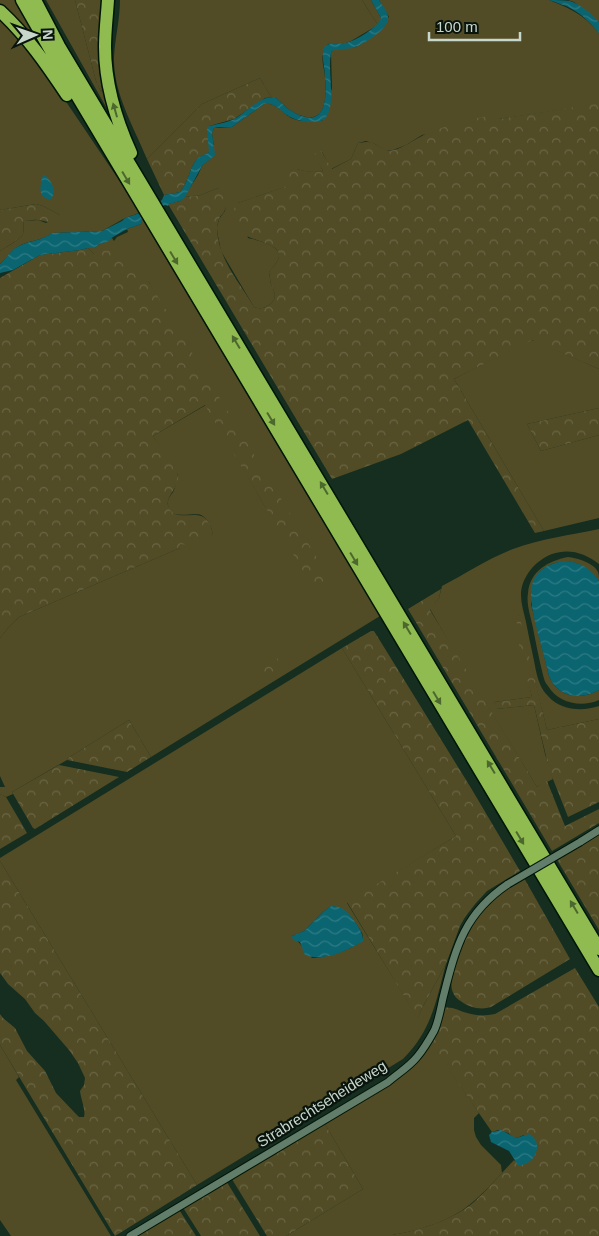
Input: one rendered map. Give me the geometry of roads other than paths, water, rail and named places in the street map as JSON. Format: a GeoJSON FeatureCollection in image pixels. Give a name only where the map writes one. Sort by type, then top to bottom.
{"type":"FeatureCollection","features":[{"type":"Feature","properties":{"kind":"highway"},"geometry":{"type":"LineString","coordinates":[[22,0],[108,147],[151,210],[599,949]]}},
{"type":"Feature","properties":{"kind":"highway"},"geometry":{"type":"LineString","coordinates":[[35,0],[151,210],[599,970]]}},
{"type":"Feature","properties":{"kind":"highway"},"geometry":{"type":"LineString","coordinates":[[108,0],[105,47],[106,70],[110,92],[121,130],[142,175],[151,210]]}},
{"type":"Feature","properties":{"kind":"highway"},"geometry":{"type":"LineString","coordinates":[[0,11],[31,43],[46,62],[90,129],[108,147]]}},
{"type":"Feature","properties":{"kind":"street","name":"Strabrechtseheideweg"},"geometry":{"type":"LineString","coordinates":[[130,1236],[388,1082],[416,1058],[435,1030],[453,959],[460,938],[471,919],[490,897],[508,884],[599,830]]}},
{"type":"Feature","properties":{"kind":"water"},"geometry":{"type":"Polygon","coordinates":[[[371,0],[379,0],[387,13],[388,21],[381,31],[364,43],[352,48],[332,51],[330,58],[330,109],[327,116],[321,121],[301,121],[287,115],[274,105],[264,104],[232,127],[214,128],[212,133],[215,155],[202,166],[185,197],[180,201],[168,206],[165,205],[143,218],[141,224],[127,229],[95,248],[40,255],[13,270],[0,273],[0,264],[12,251],[21,245],[52,233],[102,231],[125,218],[140,213],[162,200],[164,195],[180,192],[195,162],[198,158],[209,152],[207,129],[209,126],[232,120],[263,99],[275,97],[290,110],[304,117],[312,118],[318,115],[324,103],[326,86],[323,57],[325,46],[349,42],[366,34],[376,26],[381,18],[371,0]]]}},
{"type":"Feature","properties":{"kind":"water"},"geometry":{"type":"Polygon","coordinates":[[[549,0],[570,1],[582,7],[599,22],[599,33],[576,11],[549,0]]]}},
{"type":"Feature","properties":{"kind":"water"},"geometry":{"type":"Polygon","coordinates":[[[43,175],[48,178],[53,187],[54,193],[51,199],[43,197],[41,191],[43,175]]]}},
{"type":"Feature","properties":{"kind":"water"},"geometry":{"type":"Polygon","coordinates":[[[563,561],[574,562],[583,566],[592,572],[599,581],[599,690],[577,696],[563,693],[549,676],[532,608],[531,597],[534,578],[540,571],[550,565],[563,561]]]}},
{"type":"Feature","properties":{"kind":"water"},"geometry":{"type":"Polygon","coordinates":[[[331,906],[343,909],[350,915],[359,928],[363,941],[343,952],[327,956],[312,957],[305,955],[300,942],[293,940],[292,936],[304,931],[331,906]]]}},
{"type":"Feature","properties":{"kind":"water"},"geometry":{"type":"Polygon","coordinates":[[[501,1130],[516,1138],[529,1134],[534,1138],[537,1148],[536,1153],[529,1162],[518,1165],[509,1151],[491,1142],[489,1135],[492,1132],[501,1130]]]}}]}
